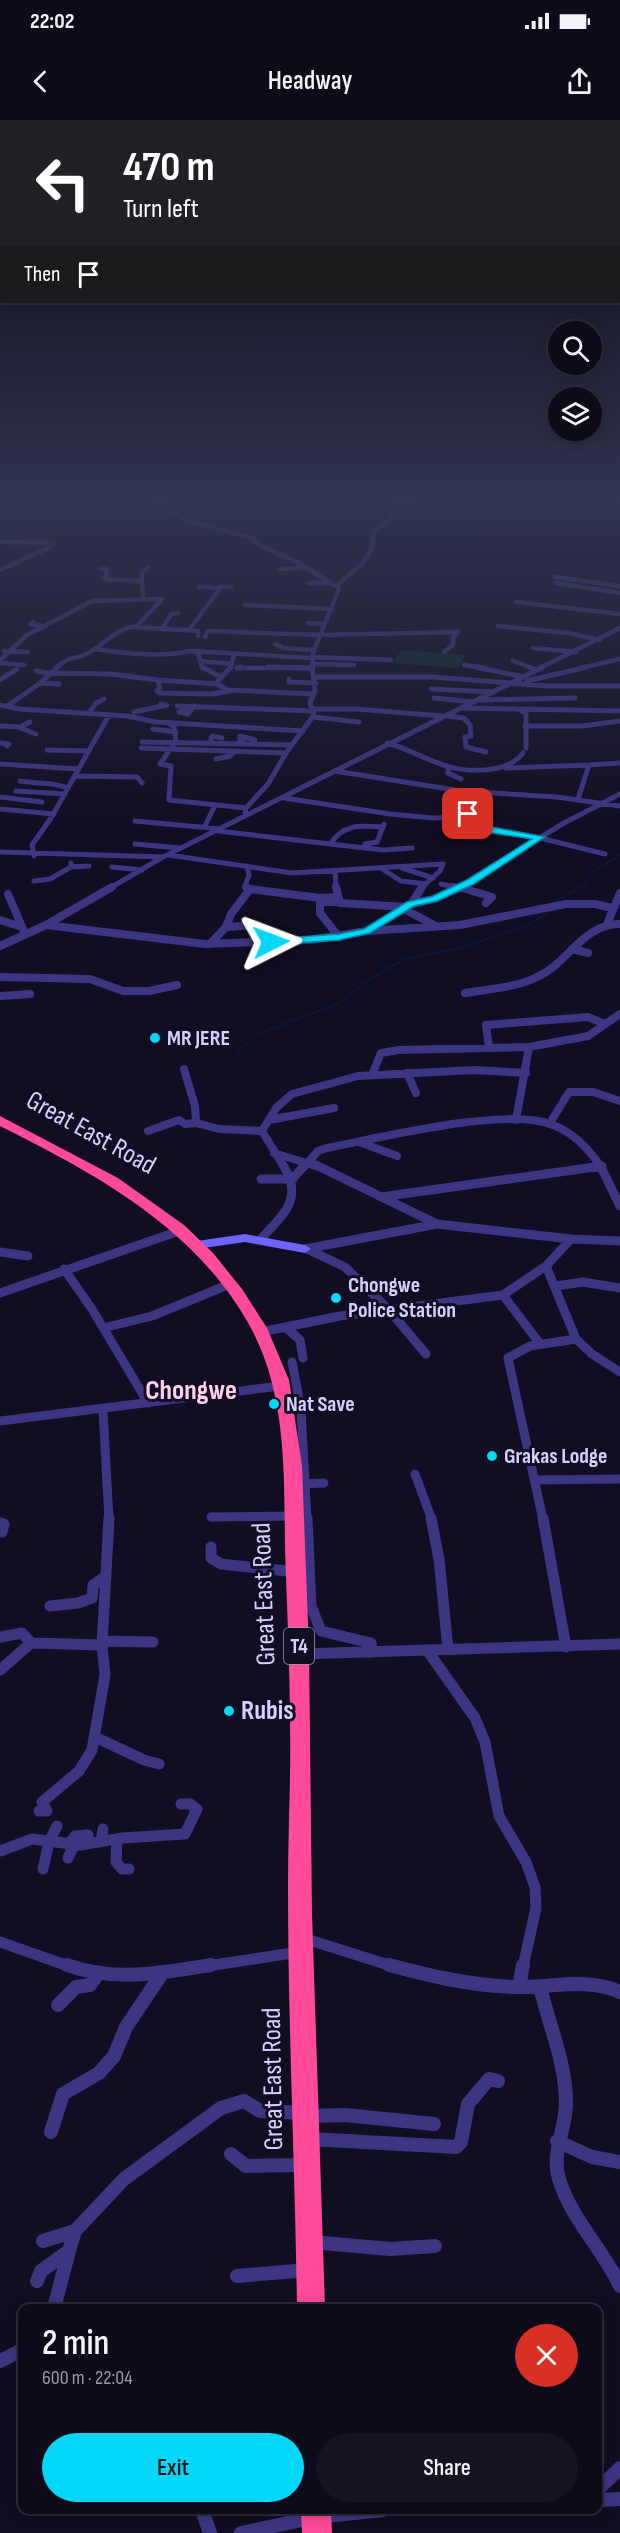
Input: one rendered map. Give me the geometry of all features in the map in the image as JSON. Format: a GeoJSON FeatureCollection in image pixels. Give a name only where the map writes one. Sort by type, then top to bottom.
{"type":"FeatureCollection","features":[{"type":"Feature","properties":{"kind":"highway","name":"Great East Road"},"geometry":{"type":"LineString","coordinates":[[0,1120],[114,1179],[182,1230],[230,1284],[283,1363],[280,1386],[299,1484],[294,1516],[300,1654],[302,1945],[311,2304]]}},
{"type":"Feature","properties":{"kind":"street"},"geometry":{"type":"LineString","coordinates":[[24,665],[0,661],[4,651],[42,626],[81,607]]}},
{"type":"Feature","properties":{"kind":"street"},"geometry":{"type":"LineString","coordinates":[[135,627],[156,607]]}},
{"type":"Feature","properties":{"kind":"street"},"geometry":{"type":"LineString","coordinates":[[189,630],[207,607]]}},
{"type":"Feature","properties":{"kind":"street"},"geometry":{"type":"LineString","coordinates":[[245,815],[246,808],[268,784],[291,745],[303,730],[312,710],[315,680],[312,660],[324,624],[332,609],[300,607]]}},
{"type":"Feature","properties":{"kind":"street"},"geometry":{"type":"LineString","coordinates":[[556,607],[620,614]]}},
{"type":"Feature","properties":{"kind":"street"},"geometry":{"type":"LineString","coordinates":[[151,613],[158,612]]}},
{"type":"Feature","properties":{"kind":"street"},"geometry":{"type":"LineString","coordinates":[[162,629],[176,613],[166,612]]}},
{"type":"Feature","properties":{"kind":"street"},"geometry":{"type":"LineString","coordinates":[[33,622],[30,624],[42,626]]}},
{"type":"Feature","properties":{"kind":"street"},"geometry":{"type":"LineString","coordinates":[[308,623],[324,624]]}},
{"type":"Feature","properties":{"kind":"street"},"geometry":{"type":"LineString","coordinates":[[378,635],[387,631],[389,626]]}},
{"type":"Feature","properties":{"kind":"street"},"geometry":{"type":"LineString","coordinates":[[498,626],[568,633],[600,640]]}},
{"type":"Feature","properties":{"kind":"street"},"geometry":{"type":"LineString","coordinates":[[3,705],[18,700],[41,683],[67,658],[85,655],[95,650],[124,627],[198,631],[198,636]]}},
{"type":"Feature","properties":{"kind":"street"},"geometry":{"type":"LineString","coordinates":[[0,946],[24,930],[46,925],[166,856],[245,815],[284,798],[387,743],[600,640],[620,628]]}},
{"type":"Feature","properties":{"kind":"street"},"geometry":{"type":"LineString","coordinates":[[205,637],[208,631],[320,637],[458,632],[453,638],[453,645],[444,652]]}},
{"type":"Feature","properties":{"kind":"street"},"geometry":{"type":"LineString","coordinates":[[309,640],[320,637]]}},
{"type":"Feature","properties":{"kind":"street"},"geometry":{"type":"LineString","coordinates":[[275,644],[312,660]]}},
{"type":"Feature","properties":{"kind":"street"},"geometry":{"type":"LineString","coordinates":[[533,648],[576,651]]}},
{"type":"Feature","properties":{"kind":"street"},"geometry":{"type":"LineString","coordinates":[[95,650],[234,654],[354,665]]}},
{"type":"Feature","properties":{"kind":"street"},"geometry":{"type":"LineString","coordinates":[[4,651],[16,654],[28,652]]}},
{"type":"Feature","properties":{"kind":"street"},"geometry":{"type":"LineString","coordinates":[[198,652],[200,661],[207,671],[221,677]]}},
{"type":"Feature","properties":{"kind":"street"},"geometry":{"type":"LineString","coordinates":[[234,654],[235,666]]}},
{"type":"Feature","properties":{"kind":"street"},"geometry":{"type":"LineString","coordinates":[[200,661],[235,666],[312,660],[333,655],[391,660]]}},
{"type":"Feature","properties":{"kind":"street"},"geometry":{"type":"LineString","coordinates":[[510,684],[620,659]]}},
{"type":"Feature","properties":{"kind":"street"},"geometry":{"type":"LineString","coordinates":[[280,662],[312,660]]}},
{"type":"Feature","properties":{"kind":"street"},"geometry":{"type":"LineString","coordinates":[[513,661],[537,670]]}},
{"type":"Feature","properties":{"kind":"street"},"geometry":{"type":"LineString","coordinates":[[550,664],[569,668]]}},
{"type":"Feature","properties":{"kind":"street"},"geometry":{"type":"LineString","coordinates":[[464,665],[500,670],[523,677]]}},
{"type":"Feature","properties":{"kind":"street"},"geometry":{"type":"LineString","coordinates":[[217,684],[221,677],[235,666]]}},
{"type":"Feature","properties":{"kind":"street"},"geometry":{"type":"LineString","coordinates":[[0,680],[17,669]]}},
{"type":"Feature","properties":{"kind":"street"},"geometry":{"type":"LineString","coordinates":[[36,671],[110,674],[217,684],[225,687],[224,689],[314,694]]}},
{"type":"Feature","properties":{"kind":"street"},"geometry":{"type":"LineString","coordinates":[[180,675],[191,678],[192,682]]}},
{"type":"Feature","properties":{"kind":"street"},"geometry":{"type":"LineString","coordinates":[[289,679],[289,682],[433,677],[510,684],[620,686]]}},
{"type":"Feature","properties":{"kind":"street"},"geometry":{"type":"LineString","coordinates":[[158,680],[160,688],[157,692],[160,693],[212,694],[235,690]]}},
{"type":"Feature","properties":{"kind":"street"},"geometry":{"type":"LineString","coordinates":[[41,683],[60,684]]}},
{"type":"Feature","properties":{"kind":"street"},"geometry":{"type":"LineString","coordinates":[[431,689],[491,692]]}},
{"type":"Feature","properties":{"kind":"street"},"geometry":{"type":"LineString","coordinates":[[7,696],[18,700]]}},
{"type":"Feature","properties":{"kind":"street"},"geometry":{"type":"LineString","coordinates":[[434,698],[476,701],[574,699]]}},
{"type":"Feature","properties":{"kind":"street"},"geometry":{"type":"LineString","coordinates":[[89,713],[96,703],[104,699]]}},
{"type":"Feature","properties":{"kind":"street"},"geometry":{"type":"LineString","coordinates":[[73,712],[90,701]]}},
{"type":"Feature","properties":{"kind":"street"},"geometry":{"type":"LineString","coordinates":[[127,716],[143,704]]}},
{"type":"Feature","properties":{"kind":"street"},"geometry":{"type":"LineString","coordinates":[[134,712],[167,705],[161,704]]}},
{"type":"Feature","properties":{"kind":"street"},"geometry":{"type":"LineString","coordinates":[[3,705],[127,716],[169,723],[226,722],[303,730]]}},
{"type":"Feature","properties":{"kind":"street"},"geometry":{"type":"LineString","coordinates":[[177,706],[244,710],[357,709],[464,718],[471,728],[471,736],[465,737],[466,747],[486,752]]}},
{"type":"Feature","properties":{"kind":"street"},"geometry":{"type":"LineString","coordinates":[[461,708],[620,711]]}},
{"type":"Feature","properties":{"kind":"street"},"geometry":{"type":"LineString","coordinates":[[210,741],[221,735],[226,722],[244,710]]}},
{"type":"Feature","properties":{"kind":"street"},"geometry":{"type":"LineString","coordinates":[[312,710],[359,722]]}},
{"type":"Feature","properties":{"kind":"street"},"geometry":{"type":"LineString","coordinates":[[504,768],[521,758],[525,750],[526,714],[520,710]]}},
{"type":"Feature","properties":{"kind":"street"},"geometry":{"type":"LineString","coordinates":[[34,856],[32,845],[53,814],[109,715]]}},
{"type":"Feature","properties":{"kind":"street"},"geometry":{"type":"LineString","coordinates":[[525,726],[583,726],[620,721]]}},
{"type":"Feature","properties":{"kind":"street"},"geometry":{"type":"LineString","coordinates":[[18,728],[30,722]]}},
{"type":"Feature","properties":{"kind":"street"},"geometry":{"type":"LineString","coordinates":[[226,722],[232,732]]}},
{"type":"Feature","properties":{"kind":"street"},"geometry":{"type":"LineString","coordinates":[[169,723],[176,732],[176,741],[160,759],[161,765],[171,764],[170,800],[246,808]]}},
{"type":"Feature","properties":{"kind":"street"},"geometry":{"type":"LineString","coordinates":[[2,727],[18,728],[36,734]]}},
{"type":"Feature","properties":{"kind":"street"},"geometry":{"type":"LineString","coordinates":[[153,729],[176,732]]}},
{"type":"Feature","properties":{"kind":"street"},"geometry":{"type":"LineString","coordinates":[[221,735],[233,746],[291,745]]}},
{"type":"Feature","properties":{"kind":"street"},"geometry":{"type":"LineString","coordinates":[[231,743],[176,741],[142,745],[286,753]]}},
{"type":"Feature","properties":{"kind":"street"},"geometry":{"type":"LineString","coordinates":[[0,743],[9,744],[7,746]]}},
{"type":"Feature","properties":{"kind":"street"},"geometry":{"type":"LineString","coordinates":[[387,743],[417,751],[448,768],[475,767],[488,772],[504,768],[620,763]]}},
{"type":"Feature","properties":{"kind":"street"},"geometry":{"type":"LineString","coordinates":[[47,750],[87,751]]}},
{"type":"Feature","properties":{"kind":"street"},"geometry":{"type":"LineString","coordinates":[[216,759],[230,756],[235,751]]}},
{"type":"Feature","properties":{"kind":"street"},"geometry":{"type":"LineString","coordinates":[[5,763],[77,773],[137,777],[142,783]]}},
{"type":"Feature","properties":{"kind":"street"},"geometry":{"type":"LineString","coordinates":[[578,799],[589,765]]}},
{"type":"Feature","properties":{"kind":"street"},"geometry":{"type":"LineString","coordinates":[[448,768],[453,777],[461,779]]}},
{"type":"Feature","properties":{"kind":"street"},"geometry":{"type":"LineString","coordinates":[[335,771],[461,791],[511,791],[620,806]]}},
{"type":"Feature","properties":{"kind":"street"},"geometry":{"type":"LineString","coordinates":[[20,781],[42,785],[59,784],[66,791]]}},
{"type":"Feature","properties":{"kind":"street"},"geometry":{"type":"LineString","coordinates":[[16,791],[66,791]]}},
{"type":"Feature","properties":{"kind":"street"},"geometry":{"type":"LineString","coordinates":[[367,931],[407,907],[434,899],[460,887],[540,837],[620,794]]}},
{"type":"Feature","properties":{"kind":"street"},"geometry":{"type":"LineString","coordinates":[[0,797],[26,799],[47,824]]}},
{"type":"Feature","properties":{"kind":"street"},"geometry":{"type":"LineString","coordinates":[[284,798],[388,813],[466,817],[489,830],[540,837],[605,854]]}},
{"type":"Feature","properties":{"kind":"street"},"geometry":{"type":"LineString","coordinates":[[0,809],[36,809],[58,803]]}},
{"type":"Feature","properties":{"kind":"street"},"geometry":{"type":"LineString","coordinates":[[205,826],[215,805]]}},
{"type":"Feature","properties":{"kind":"street"},"geometry":{"type":"LineString","coordinates":[[422,816],[472,807],[486,811]]}},
{"type":"Feature","properties":{"kind":"street"},"geometry":{"type":"LineString","coordinates":[[466,817],[472,807]]}},
{"type":"Feature","properties":{"kind":"street"},"geometry":{"type":"LineString","coordinates":[[36,809],[53,814]]}},
{"type":"Feature","properties":{"kind":"street"},"geometry":{"type":"LineString","coordinates":[[354,846],[377,842],[388,813]]}},
{"type":"Feature","properties":{"kind":"street"},"geometry":{"type":"LineString","coordinates":[[135,820],[205,826],[219,830],[403,853],[412,848]]}},
{"type":"Feature","properties":{"kind":"street"},"geometry":{"type":"LineString","coordinates":[[331,843],[338,833],[351,826],[383,827]]}},
{"type":"Feature","properties":{"kind":"street"},"geometry":{"type":"LineString","coordinates":[[135,844],[181,848]]}},
{"type":"Feature","properties":{"kind":"street"},"geometry":{"type":"LineString","coordinates":[[0,852],[34,856],[166,856],[292,873],[442,864],[444,866],[433,878],[413,894],[407,907]]}},
{"type":"Feature","properties":{"kind":"street"},"geometry":{"type":"LineString","coordinates":[[71,867],[74,855]]}},
{"type":"Feature","properties":{"kind":"street"},"geometry":{"type":"LineString","coordinates":[[46,862],[53,860],[54,856]]}},
{"type":"Feature","properties":{"kind":"street"},"geometry":{"type":"LineString","coordinates":[[35,882],[50,879],[71,867],[89,866]]}},
{"type":"Feature","properties":{"kind":"street"},"geometry":{"type":"LineString","coordinates":[[247,866],[249,875],[245,886],[250,889],[320,900],[407,907],[437,926]]}},
{"type":"Feature","properties":{"kind":"street"},"geometry":{"type":"LineString","coordinates":[[112,867],[142,870]]}},
{"type":"Feature","properties":{"kind":"street"},"geometry":{"type":"LineString","coordinates":[[400,867],[433,878]]}},
{"type":"Feature","properties":{"kind":"street"},"geometry":{"type":"LineString","coordinates":[[382,869],[401,881],[426,884]]}},
{"type":"Feature","properties":{"kind":"street"},"geometry":{"type":"LineString","coordinates":[[335,871],[338,901],[335,911]]}},
{"type":"Feature","properties":{"kind":"street"},"geometry":{"type":"LineString","coordinates":[[441,884],[492,897],[486,903]]}},
{"type":"Feature","properties":{"kind":"street"},"geometry":{"type":"LineString","coordinates":[[210,944],[226,927],[231,914],[250,889]]}},
{"type":"Feature","properties":{"kind":"street"},"geometry":{"type":"LineString","coordinates":[[465,993],[501,988],[540,977],[608,922],[620,893]]}},
{"type":"Feature","properties":{"kind":"street"},"geometry":{"type":"LineString","coordinates":[[8,894],[24,930]]}},
{"type":"Feature","properties":{"kind":"street"},"geometry":{"type":"LineString","coordinates":[[320,900],[320,913],[339,937]]}},
{"type":"Feature","properties":{"kind":"street"},"geometry":{"type":"LineString","coordinates":[[46,925],[210,944],[339,937],[367,931],[437,926],[566,904],[598,904],[612,908]]}},
{"type":"Feature","properties":{"kind":"street"},"geometry":{"type":"LineString","coordinates":[[495,910],[506,916]]}},
{"type":"Feature","properties":{"kind":"street"},"geometry":{"type":"LineString","coordinates":[[0,918],[17,914]]}},
{"type":"Feature","properties":{"kind":"street"},"geometry":{"type":"LineString","coordinates":[[0,918],[24,930]]}},
{"type":"Feature","properties":{"kind":"street"},"geometry":{"type":"LineString","coordinates":[[608,922],[620,924]]}},
{"type":"Feature","properties":{"kind":"street"},"geometry":{"type":"LineString","coordinates":[[226,927],[254,927],[257,925]]}},
{"type":"Feature","properties":{"kind":"street"},"geometry":{"type":"LineString","coordinates":[[572,949],[588,953]]}},
{"type":"Feature","properties":{"kind":"street"},"geometry":{"type":"LineString","coordinates":[[0,976],[90,979],[123,991],[148,991],[177,985]]}},
{"type":"Feature","properties":{"kind":"street"},"geometry":{"type":"LineString","coordinates":[[0,996],[30,994]]}},
{"type":"Feature","properties":{"kind":"street"},"geometry":{"type":"LineString","coordinates":[[372,1075],[377,1056],[386,1051],[529,1047],[588,1035],[620,1014]]}},
{"type":"Feature","properties":{"kind":"street"},"geometry":{"type":"LineString","coordinates":[[489,1047],[486,1025],[588,1017],[605,1024]]}},
{"type":"Feature","properties":{"kind":"street"},"geometry":{"type":"LineString","coordinates":[[516,1120],[529,1047]]}},
{"type":"Feature","properties":{"kind":"street"},"geometry":{"type":"LineString","coordinates":[[184,1069],[195,1106],[196,1123]]}},
{"type":"Feature","properties":{"kind":"street"},"geometry":{"type":"LineString","coordinates":[[262,1131],[276,1108],[292,1094],[358,1076],[474,1070],[526,1073]]}},
{"type":"Feature","properties":{"kind":"street"},"geometry":{"type":"LineString","coordinates":[[407,1073],[416,1093]]}},
{"type":"Feature","properties":{"kind":"street"},"geometry":{"type":"LineString","coordinates":[[550,1123],[569,1092],[593,1092],[620,1101]]}},
{"type":"Feature","properties":{"kind":"street"},"geometry":{"type":"LineString","coordinates":[[269,1119],[334,1108]]}},
{"type":"Feature","properties":{"kind":"street"},"geometry":{"type":"LineString","coordinates":[[148,1131],[179,1120],[185,1124],[196,1123],[219,1129],[262,1131]]}},
{"type":"Feature","properties":{"kind":"street"},"geometry":{"type":"LineString","coordinates":[[261,1179],[293,1179],[318,1151],[466,1123],[516,1120],[550,1123],[572,1136],[602,1166],[620,1206]]}},
{"type":"Feature","properties":{"kind":"street"},"geometry":{"type":"LineString","coordinates":[[261,1239],[291,1204],[295,1193],[293,1179],[274,1154],[262,1131]]}},
{"type":"Feature","properties":{"kind":"street"},"geometry":{"type":"LineString","coordinates":[[359,1142],[389,1155],[397,1156]]}},
{"type":"Feature","properties":{"kind":"street"},"geometry":{"type":"LineString","coordinates":[[274,1154],[309,1161],[437,1224]]}},
{"type":"Feature","properties":{"kind":"street"},"geometry":{"type":"LineString","coordinates":[[381,1197],[602,1166]]}},
{"type":"Feature","properties":{"kind":"street"},"geometry":{"type":"LineString","coordinates":[[197,1245],[244,1238],[261,1239],[290,1248],[305,1248],[437,1224],[571,1239],[620,1241]]}},
{"type":"Feature","properties":{"kind":"street"},"geometry":{"type":"LineString","coordinates":[[0,1293],[182,1230]]}},
{"type":"Feature","properties":{"kind":"street"},"geometry":{"type":"LineString","coordinates":[[261,1332],[389,1310],[504,1295],[546,1266],[571,1239]]}},
{"type":"Feature","properties":{"kind":"street"},"geometry":{"type":"LineString","coordinates":[[305,1248],[345,1267],[389,1310],[426,1354]]}},
{"type":"Feature","properties":{"kind":"street"},"geometry":{"type":"LineString","coordinates":[[0,1252],[28,1256]]}},
{"type":"Feature","properties":{"kind":"street"},"geometry":{"type":"LineString","coordinates":[[546,1266],[576,1339],[592,1354],[620,1372]]}},
{"type":"Feature","properties":{"kind":"street"},"geometry":{"type":"LineString","coordinates":[[64,1269],[148,1403]]}},
{"type":"Feature","properties":{"kind":"street"},"geometry":{"type":"LineString","coordinates":[[556,1286],[583,1282],[620,1288]]}},
{"type":"Feature","properties":{"kind":"street"},"geometry":{"type":"LineString","coordinates":[[103,1328],[152,1316],[230,1284]]}},
{"type":"Feature","properties":{"kind":"street"},"geometry":{"type":"LineString","coordinates":[[504,1295],[540,1344]]}},
{"type":"Feature","properties":{"kind":"street"},"geometry":{"type":"LineString","coordinates":[[285,1327],[300,1340],[305,1358],[283,1363],[301,1408],[299,1484],[310,1606],[321,1631],[371,1643],[372,1652]]}},
{"type":"Feature","properties":{"kind":"street"},"geometry":{"type":"LineString","coordinates":[[566,1647],[548,1542],[508,1358],[511,1354],[540,1344],[576,1339]]}},
{"type":"Feature","properties":{"kind":"street"},"geometry":{"type":"LineString","coordinates":[[0,1421],[103,1410],[280,1386]]}},
{"type":"Feature","properties":{"kind":"street"},"geometry":{"type":"LineString","coordinates":[[39,1811],[47,1811],[42,1802],[46,1796],[79,1771],[92,1750],[105,1676],[102,1643],[110,1508],[103,1410]]}},
{"type":"Feature","properties":{"kind":"street"},"geometry":{"type":"LineString","coordinates":[[415,1474],[425,1493],[438,1550],[448,1649]]}},
{"type":"Feature","properties":{"kind":"street"},"geometry":{"type":"LineString","coordinates":[[534,1480],[620,1479]]}},
{"type":"Feature","properties":{"kind":"street"},"geometry":{"type":"LineString","coordinates":[[299,1484],[324,1483]]}},
{"type":"Feature","properties":{"kind":"street"},"geometry":{"type":"LineString","coordinates":[[211,1517],[294,1516]]}},
{"type":"Feature","properties":{"kind":"street"},"geometry":{"type":"LineString","coordinates":[[211,1547],[212,1558],[221,1564],[263,1571],[296,1572]]}},
{"type":"Feature","properties":{"kind":"street"},"geometry":{"type":"LineString","coordinates":[[50,1606],[92,1599],[93,1585],[106,1576]]}},
{"type":"Feature","properties":{"kind":"street"},"geometry":{"type":"LineString","coordinates":[[0,1636],[22,1633],[31,1643]]}},
{"type":"Feature","properties":{"kind":"street"},"geometry":{"type":"LineString","coordinates":[[0,1670],[31,1643],[153,1642]]}},
{"type":"Feature","properties":{"kind":"street"},"geometry":{"type":"LineString","coordinates":[[300,1654],[620,1644]]}},
{"type":"Feature","properties":{"kind":"street"},"geometry":{"type":"LineString","coordinates":[[427,1650],[476,1718],[485,1742],[499,1816],[526,1862],[535,1887],[536,1908],[530,1927],[519,1987]]}},
{"type":"Feature","properties":{"kind":"street"},"geometry":{"type":"LineString","coordinates":[[95,1737],[144,1760],[159,1764]]}},
{"type":"Feature","properties":{"kind":"street"},"geometry":{"type":"LineString","coordinates":[[1,1849],[32,1839],[70,1849],[102,1835],[117,1839],[185,1834],[197,1809],[190,1804],[181,1804]]}},
{"type":"Feature","properties":{"kind":"street"},"geometry":{"type":"LineString","coordinates":[[43,1869],[49,1842],[57,1826]]}},
{"type":"Feature","properties":{"kind":"street"},"geometry":{"type":"LineString","coordinates":[[70,1849],[75,1836],[88,1835]]}},
{"type":"Feature","properties":{"kind":"street"},"geometry":{"type":"LineString","coordinates":[[117,1839],[116,1862],[122,1869],[129,1869]]}},
{"type":"Feature","properties":{"kind":"street"},"geometry":{"type":"LineString","coordinates":[[0,1942],[16,1941],[91,1974],[141,1976],[302,1945],[463,1981],[519,1987],[576,1984],[613,1988],[620,1992]]}},
{"type":"Feature","properties":{"kind":"street"},"geometry":{"type":"LineString","coordinates":[[51,2132],[63,2094],[99,2073],[114,2056],[126,2027],[164,1972]]}},
{"type":"Feature","properties":{"kind":"street"},"geometry":{"type":"LineString","coordinates":[[57,2005],[76,1987],[90,1985],[98,1974]]}},
{"type":"Feature","properties":{"kind":"street"},"geometry":{"type":"LineString","coordinates":[[540,1987],[562,2073],[566,2103],[554,2159],[569,2205],[615,2273],[620,2286]]}},
{"type":"Feature","properties":{"kind":"street"},"geometry":{"type":"LineString","coordinates":[[307,2139],[456,2147],[461,2142],[468,2104],[489,2079],[498,2081]]}},
{"type":"Feature","properties":{"kind":"street"},"geometry":{"type":"LineString","coordinates":[[55,2304],[75,2231],[124,2179],[221,2108],[244,2101],[260,2111],[345,2115],[434,2124]]}},
{"type":"Feature","properties":{"kind":"street"},"geometry":{"type":"LineString","coordinates":[[557,2141],[592,2157],[620,2162]]}},
{"type":"Feature","properties":{"kind":"street"},"geometry":{"type":"LineString","coordinates":[[231,2154],[246,2166],[308,2165]]}},
{"type":"Feature","properties":{"kind":"street"},"geometry":{"type":"LineString","coordinates":[[43,2241],[75,2231]]}},
{"type":"Feature","properties":{"kind":"street"},"geometry":{"type":"LineString","coordinates":[[309,2242],[390,2249],[435,2246]]}},
{"type":"Feature","properties":{"kind":"street"},"geometry":{"type":"LineString","coordinates":[[38,2282],[41,2271],[69,2251]]}},
{"type":"Feature","properties":{"kind":"street"},"geometry":{"type":"LineString","coordinates":[[237,2276],[310,2270]]}},
{"type":"Feature","properties":{"kind":"street"},"geometry":{"type":"LineString","coordinates":[[0,2361],[18,2352]]}},
{"type":"Feature","properties":{"kind":"street"},"geometry":{"type":"LineString","coordinates":[[602,2485],[620,2468]]}},
{"type":"Feature","properties":{"kind":"street"},"geometry":{"type":"LineString","coordinates":[[602,2500],[620,2499]]}},
{"type":"Feature","properties":{"kind":"street"},"geometry":{"type":"LineString","coordinates":[[203,2514],[210,2533]]}},
{"type":"Feature","properties":{"kind":"street"},"geometry":{"type":"LineString","coordinates":[[241,2533],[356,2514]]}},
{"type":"Feature","properties":{"kind":"green space"},"geometry":{"type":"Polygon","coordinates":[[[402,650],[465,655],[459,668],[392,663],[402,650]]]}},
{"type":"Feature","properties":{"kind":"waterway"},"geometry":{"type":"LineString","coordinates":[[553,903],[583,885],[597,869],[620,855]]}},
{"type":"Feature","properties":{"kind":"waterway"},"geometry":{"type":"LineString","coordinates":[[238,1054],[238,1050],[260,1033],[340,1003],[365,982],[404,959],[460,948],[531,924],[550,911]]}},
{"type":"Feature","properties":{"kind":"place","name":"MR JERE"},"geometry":{"type":"Point","coordinates":[155,1038]}},
{"type":"Feature","properties":{"kind":"place","name":"Chongwe Police Station"},"geometry":{"type":"Point","coordinates":[336,1298]}},
{"type":"Feature","properties":{"kind":"place","name":"Nat Save"},"geometry":{"type":"Point","coordinates":[274,1404]}},
{"type":"Feature","properties":{"kind":"place","name":"Grakas Lodge"},"geometry":{"type":"Point","coordinates":[492,1456]}},
{"type":"Feature","properties":{"kind":"place","name":"Rubis"},"geometry":{"type":"Point","coordinates":[229,1711]}},
{"type":"Feature","properties":{"kind":"district","name":"Chongwe"},"geometry":{"type":"Point","coordinates":[191,1390]}},
{"type":"Feature","properties":{"kind":"route"},"geometry":{"type":"LineString","coordinates":[[271,942],[339,937],[367,931],[411,904],[434,899],[487,873],[540,837],[489,830],[466,817],[468,814]]}}]}
